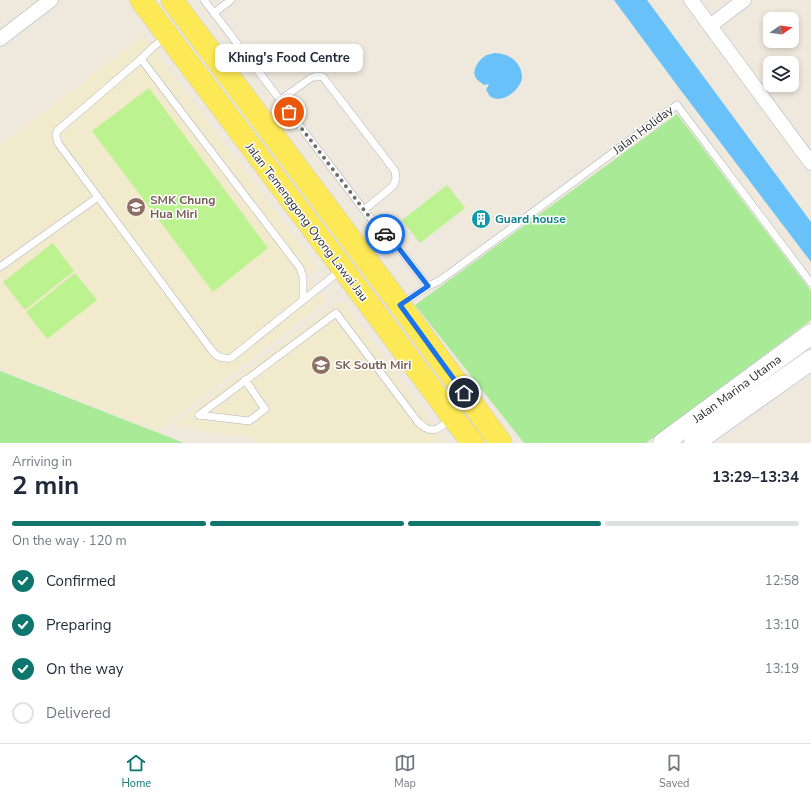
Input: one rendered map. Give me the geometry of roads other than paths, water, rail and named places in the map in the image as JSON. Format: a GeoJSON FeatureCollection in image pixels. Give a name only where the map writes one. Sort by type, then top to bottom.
{"type":"FeatureCollection","features":[{"type":"Feature","properties":{"kind":"main road","name":"Jalan Temenggong Oyong Lawai Jau"},"geometry":{"type":"LineString","coordinates":[[141,0],[473,443]]}},
{"type":"Feature","properties":{"kind":"main road","name":"Jalan Temenggong Oyong Lawai Jau"},"geometry":{"type":"LineString","coordinates":[[172,0],[501,443]]}},
{"type":"Feature","properties":{"kind":"main road","name":"Jalan Marina Utama"},"geometry":{"type":"LineString","coordinates":[[663,443],[811,334]]}},
{"type":"Feature","properties":{"kind":"main road","name":"Jalan Marina Utama"},"geometry":{"type":"LineString","coordinates":[[694,443],[811,360]]}},
{"type":"Feature","properties":{"kind":"street"},"geometry":{"type":"LineString","coordinates":[[0,39],[51,0]]}},
{"type":"Feature","properties":{"kind":"street"},"geometry":{"type":"LineString","coordinates":[[691,0],[811,163]]}},
{"type":"Feature","properties":{"kind":"street"},"geometry":{"type":"LineString","coordinates":[[710,26],[744,0]]}},
{"type":"Feature","properties":{"kind":"lane"},"geometry":{"type":"LineString","coordinates":[[204,0],[364,210],[382,232],[394,242],[428,286]]}},
{"type":"Feature","properties":{"kind":"lane"},"geometry":{"type":"LineString","coordinates":[[214,13],[231,0]]}},
{"type":"Feature","properties":{"kind":"lane"},"geometry":{"type":"LineString","coordinates":[[168,36],[153,47],[141,59],[57,130],[56,135],[58,142],[200,336],[216,356],[223,359],[232,358],[343,269]]}},
{"type":"Feature","properties":{"kind":"lane"},"geometry":{"type":"LineString","coordinates":[[141,59],[300,268],[303,277],[303,300]]}},
{"type":"Feature","properties":{"kind":"lane"},"geometry":{"type":"LineString","coordinates":[[280,100],[311,78],[317,76],[323,77],[395,171],[396,179],[393,186],[364,210]]}},
{"type":"Feature","properties":{"kind":"lane","name":"Jalan Holiday"},"geometry":{"type":"LineString","coordinates":[[400,305],[428,286],[439,281],[677,105],[811,284]]}},
{"type":"Feature","properties":{"kind":"lane"},"geometry":{"type":"LineString","coordinates":[[0,267],[98,197]]}},
{"type":"Feature","properties":{"kind":"lane"},"geometry":{"type":"LineString","coordinates":[[245,380],[265,409],[249,421],[199,415],[210,406],[245,380],[336,313],[423,427],[429,430],[436,430],[453,418]]}},
{"type":"Feature","properties":{"kind":"water"},"geometry":{"type":"Polygon","coordinates":[[[614,0],[647,0],[811,222],[811,262],[679,88],[614,0]]]}},
{"type":"Feature","properties":{"kind":"water"},"geometry":{"type":"Polygon","coordinates":[[[495,53],[505,55],[514,60],[519,66],[522,75],[521,82],[515,91],[501,99],[496,99],[490,96],[486,90],[489,84],[484,85],[476,79],[474,73],[477,64],[481,59],[486,55],[495,53]]]}},
{"type":"Feature","properties":{"kind":"place","name":"Khing's Food Centre"},"geometry":{"type":"Point","coordinates":[289,112]}},
{"type":"Feature","properties":{"kind":"place","name":"SMK Chung Hua Miri"},"geometry":{"type":"Point","coordinates":[136,207]}},
{"type":"Feature","properties":{"kind":"place","name":"Guard house"},"geometry":{"type":"Point","coordinates":[481,219]}},
{"type":"Feature","properties":{"kind":"place","name":"SK South Miri"},"geometry":{"type":"Point","coordinates":[321,365]}}]}
